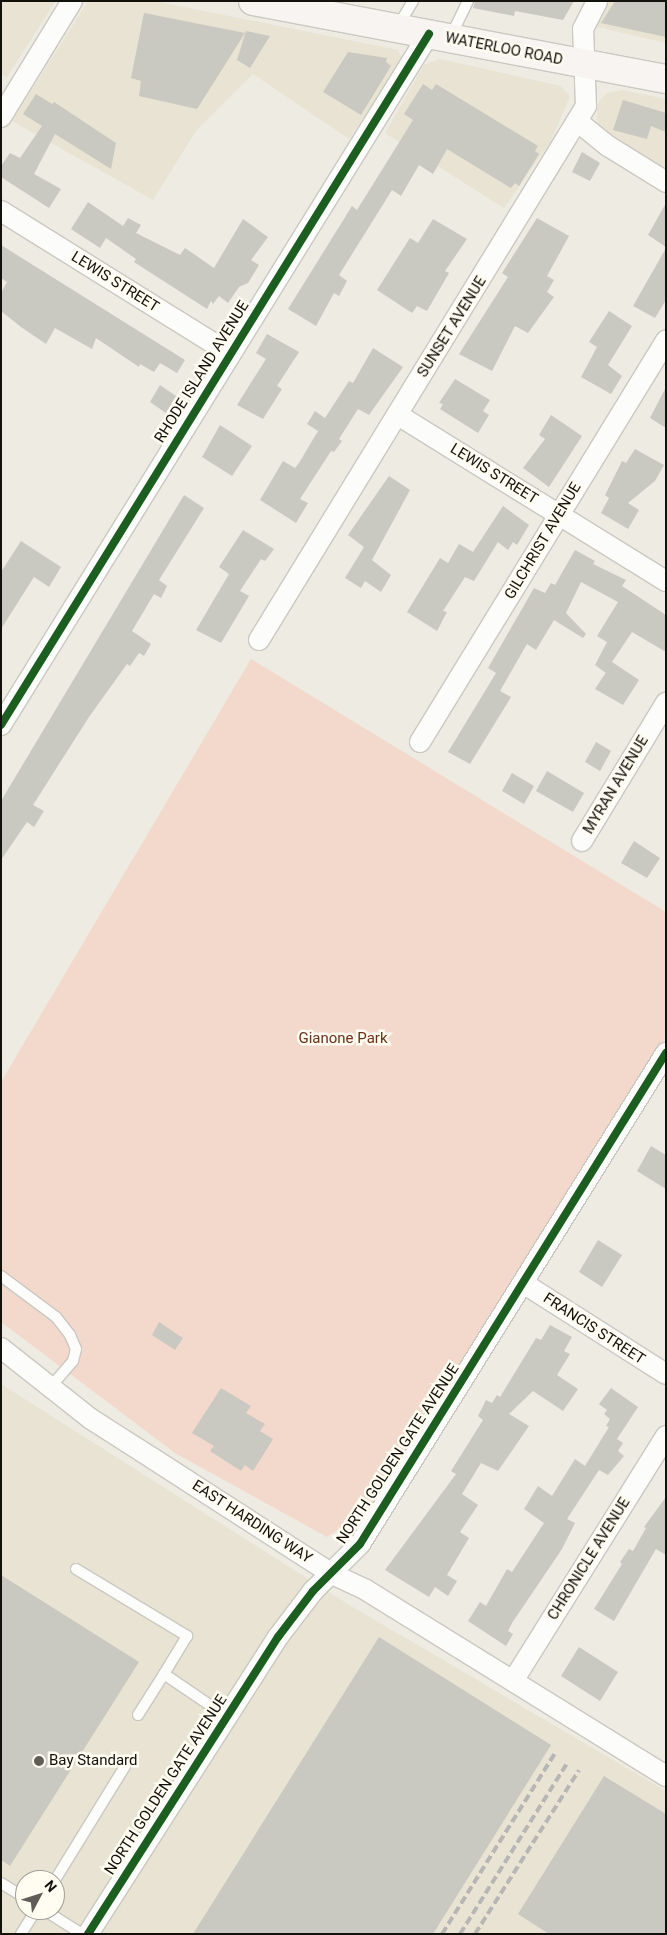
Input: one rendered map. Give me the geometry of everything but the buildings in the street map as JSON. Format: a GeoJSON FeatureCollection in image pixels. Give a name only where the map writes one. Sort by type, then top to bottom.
{"type":"FeatureCollection","features":[{"type":"Feature","properties":{"kind":"main road","name":"WATERLOO ROAD"},"geometry":{"type":"LineString","coordinates":[[253,1],[309,6],[439,37],[666,79]]}},
{"type":"Feature","properties":{"kind":"street"},"geometry":{"type":"LineString","coordinates":[[1,117],[72,1]]}},
{"type":"Feature","properties":{"kind":"street","name":"SUNSET AVENUE"},"geometry":{"type":"LineString","coordinates":[[259,640],[577,121],[588,100],[583,29],[597,1]]}},
{"type":"Feature","properties":{"kind":"street","name":"RHODE ISLAND AVENUE"},"geometry":{"type":"LineString","coordinates":[[1,725],[229,353],[439,37]]}},
{"type":"Feature","properties":{"kind":"street"},"geometry":{"type":"LineString","coordinates":[[577,121],[608,146],[666,182]]}},
{"type":"Feature","properties":{"kind":"street","name":"LEWIS STREET"},"geometry":{"type":"LineString","coordinates":[[1,211],[229,353]]}},
{"type":"Feature","properties":{"kind":"street","name":"GILCHRIST AVENUE"},"geometry":{"type":"LineString","coordinates":[[420,742],[666,340]]}},
{"type":"Feature","properties":{"kind":"street","name":"LEWIS STREET"},"geometry":{"type":"LineString","coordinates":[[398,415],[666,581]]}},
{"type":"Feature","properties":{"kind":"street","name":"MYRAN AVENUE"},"geometry":{"type":"LineString","coordinates":[[582,841],[666,703]]}},
{"type":"Feature","properties":{"kind":"street","name":"NORTH GOLDEN GATE AVENUE"},"geometry":{"type":"LineString","coordinates":[[88,1934],[278,1637],[313,1591],[360,1544],[666,1053]]}},
{"type":"Feature","properties":{"kind":"street","name":"FRANCIS STREET"},"geometry":{"type":"LineString","coordinates":[[523,1283],[666,1374]]}},
{"type":"Feature","properties":{"kind":"street","name":"EAST HARDING WAY"},"geometry":{"type":"LineString","coordinates":[[1,1348],[91,1419],[332,1574],[366,1590],[666,1776]]}},
{"type":"Feature","properties":{"kind":"street","name":"CHRONICLE AVENUE"},"geometry":{"type":"LineString","coordinates":[[513,1681],[666,1436]]}},
{"type":"Feature","properties":{"kind":"lane"},"geometry":{"type":"LineString","coordinates":[[397,28],[413,1]]}},
{"type":"Feature","properties":{"kind":"lane"},"geometry":{"type":"LineString","coordinates":[[439,37],[468,1]]}},
{"type":"Feature","properties":{"kind":"lane"},"geometry":{"type":"LineString","coordinates":[[1,1276],[56,1317],[70,1335],[76,1349],[73,1361],[50,1387]]}},
{"type":"Feature","properties":{"kind":"lane"},"geometry":{"type":"LineString","coordinates":[[76,1568],[187,1636],[138,1715]]}},
{"type":"Feature","properties":{"kind":"lane"},"geometry":{"type":"LineString","coordinates":[[164,1674],[226,1716]]}},
{"type":"Feature","properties":{"kind":"lane"},"geometry":{"type":"LineString","coordinates":[[61,1870],[125,1766]]}},
{"type":"Feature","properties":{"kind":"lane"},"geometry":{"type":"LineString","coordinates":[[1,1883],[15,1892]]}},
{"type":"Feature","properties":{"kind":"lane"},"geometry":{"type":"LineString","coordinates":[[21,1934],[30,1920]]}},
{"type":"Feature","properties":{"kind":"lane"},"geometry":{"type":"LineString","coordinates":[[60,1920],[82,1934]]}},
{"type":"Feature","properties":{"kind":"shaded area"},"geometry":{"type":"Polygon","coordinates":[[[1,1],[56,1],[7,77],[1,74],[1,1]]]}},
{"type":"Feature","properties":{"kind":"shaded area"},"geometry":{"type":"Polygon","coordinates":[[[88,1],[154,1],[398,50],[403,60],[349,139],[253,74],[196,131],[153,200],[12,121],[88,1]]]}},
{"type":"Feature","properties":{"kind":"shaded area"},"geometry":{"type":"Polygon","coordinates":[[[607,1],[666,1],[666,43],[598,27],[599,15],[607,1]]]}},
{"type":"Feature","properties":{"kind":"shaded area"},"geometry":{"type":"Polygon","coordinates":[[[440,59],[561,86],[570,96],[551,141],[504,208],[385,133],[424,65],[440,59]]]}},
{"type":"Feature","properties":{"kind":"shaded area"},"geometry":{"type":"Polygon","coordinates":[[[622,90],[666,99],[666,170],[613,140],[597,122],[597,104],[607,93],[622,90]]]}},
{"type":"Feature","properties":{"kind":"shaded area"},"geometry":{"type":"Polygon","coordinates":[[[1,1384],[346,1603],[666,1791],[666,1934],[1,1934],[1,1384]]]}},
{"type":"Feature","properties":{"kind":"green space","name":"Gianone Park"},"geometry":{"type":"Polygon","coordinates":[[[251,659],[666,912],[666,1037],[367,1510],[327,1537],[175,1453],[1,1322],[1,1082],[251,659]]]}},
{"type":"Feature","properties":{"kind":"railway"},"geometry":{"type":"LineString","coordinates":[[442,1934],[555,1753]]}},
{"type":"Feature","properties":{"kind":"railway"},"geometry":{"type":"LineString","coordinates":[[460,1934],[568,1762]]}},
{"type":"Feature","properties":{"kind":"railway"},"geometry":{"type":"LineString","coordinates":[[475,1934],[579,1770]]}},
{"type":"Feature","properties":{"kind":"cycle path"},"geometry":{"type":"LineString","coordinates":[[1,725],[429,34]]}},
{"type":"Feature","properties":{"kind":"cycle path"},"geometry":{"type":"LineString","coordinates":[[88,1934],[278,1637],[313,1591],[360,1544],[666,1053]]}},
{"type":"Feature","properties":{"kind":"place","name":"Bay Standard"},"geometry":{"type":"Point","coordinates":[39,1761]}}]}
